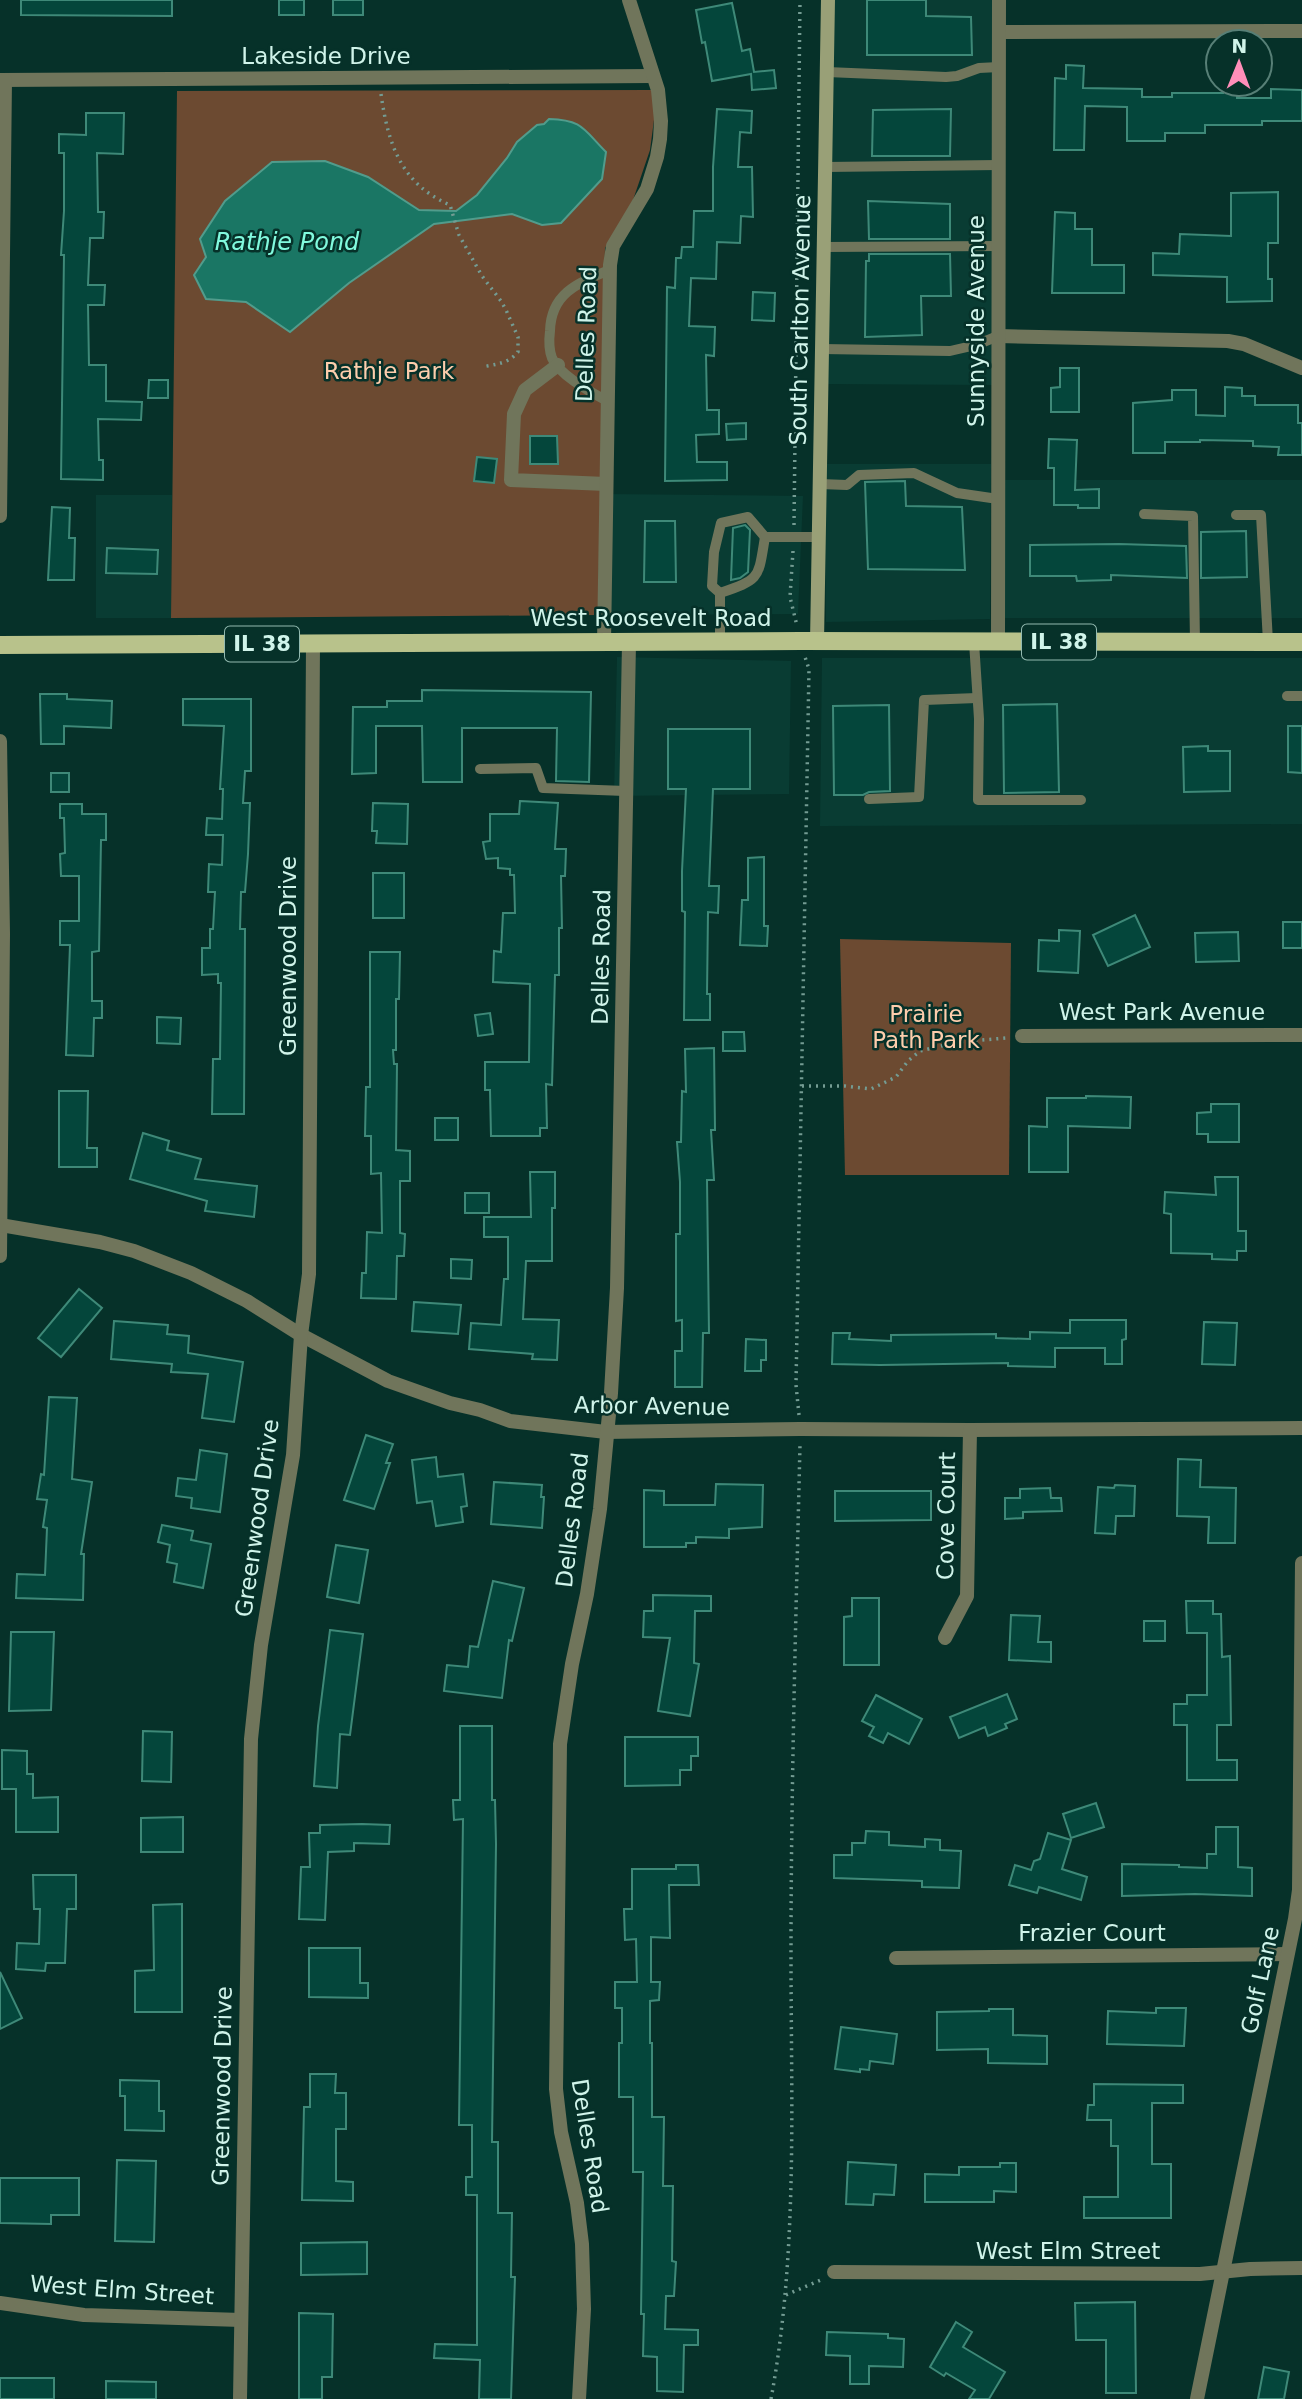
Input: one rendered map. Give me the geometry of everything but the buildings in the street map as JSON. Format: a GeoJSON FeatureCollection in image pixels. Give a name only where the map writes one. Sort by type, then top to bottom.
{"type":"FeatureCollection","features":[{"type":"Feature","properties":{"kind":"main road","name":"West Roosevelt Road"},"geometry":{"type":"LineString","coordinates":[[0,645],[1302,642]]}},
{"type":"Feature","properties":{"kind":"street","name":"Delles Road"},"geometry":{"type":"LineString","coordinates":[[604,643],[609,270],[613,246],[647,189],[657,157],[661,121],[658,90],[629,0]]}},
{"type":"Feature","properties":{"kind":"street","name":"South Carlton Avenue"},"geometry":{"type":"LineString","coordinates":[[817,642],[828,0]]}},
{"type":"Feature","properties":{"kind":"street","name":"Sunnyside Avenue"},"geometry":{"type":"LineString","coordinates":[[998,642],[999,0]]}},
{"type":"Feature","properties":{"kind":"street"},"geometry":{"type":"LineString","coordinates":[[999,32],[1302,31]]}},
{"type":"Feature","properties":{"kind":"street","name":"Lakeside Drive"},"geometry":{"type":"LineString","coordinates":[[3,80],[652,76]]}},
{"type":"Feature","properties":{"kind":"street"},"geometry":{"type":"LineString","coordinates":[[0,516],[3,80]]}},
{"type":"Feature","properties":{"kind":"street"},"geometry":{"type":"LineString","coordinates":[[998,336],[1228,341],[1244,344],[1302,368]]}},
{"type":"Feature","properties":{"kind":"street"},"geometry":{"type":"LineString","coordinates":[[558,365],[525,390],[514,414],[511,480],[606,484]]}},
{"type":"Feature","properties":{"kind":"street","name":"Greenwood Drive"},"geometry":{"type":"LineString","coordinates":[[240,2399],[251,1739],[261,1645],[293,1455],[301,1335],[309,1274],[313,643]]}},
{"type":"Feature","properties":{"kind":"street","name":"Delles Road"},"geometry":{"type":"LineString","coordinates":[[579,2399],[584,2309],[582,2244],[577,2203],[561,2132],[555,2089],[558,1784],[565,1704],[598,1521],[611,1392],[620,1185],[629,643]]}},
{"type":"Feature","properties":{"kind":"street"},"geometry":{"type":"LineString","coordinates":[[0,741],[0,1256]]}},
{"type":"Feature","properties":{"kind":"street","name":"West Park Avenue"},"geometry":{"type":"LineString","coordinates":[[1022,1035],[1302,1035]]}},
{"type":"Feature","properties":{"kind":"street","name":"Arbor Avenue"},"geometry":{"type":"LineString","coordinates":[[0,1225],[65,1234],[134,1251],[214,1283],[301,1335],[388,1381],[510,1421],[606,1432],[1302,1427]]}},
{"type":"Feature","properties":{"kind":"street","name":"Cove Court"},"geometry":{"type":"LineString","coordinates":[[945,1638],[967,1596],[970,1430]]}},
{"type":"Feature","properties":{"kind":"street","name":"Golf Lane"},"geometry":{"type":"LineString","coordinates":[[1196,2399],[1296,1919],[1299,1890],[1302,1563]]}},
{"type":"Feature","properties":{"kind":"street","name":"Frazier Court"},"geometry":{"type":"LineString","coordinates":[[896,1958],[1287,1954]]}},
{"type":"Feature","properties":{"kind":"street","name":"West Elm Street"},"geometry":{"type":"LineString","coordinates":[[834,2272],[1200,2274],[1302,2268]]}},
{"type":"Feature","properties":{"kind":"street","name":"West Elm Street"},"geometry":{"type":"LineString","coordinates":[[0,2303],[84,2315],[241,2320]]}},
{"type":"Feature","properties":{"kind":"lane"},"geometry":{"type":"LineString","coordinates":[[827,72],[946,77],[979,68],[999,67]]}},
{"type":"Feature","properties":{"kind":"lane"},"geometry":{"type":"LineString","coordinates":[[825,167],[999,165]]}},
{"type":"Feature","properties":{"kind":"lane"},"geometry":{"type":"LineString","coordinates":[[824,247],[999,246]]}},
{"type":"Feature","properties":{"kind":"lane"},"geometry":{"type":"LineString","coordinates":[[607,401],[575,383],[552,360],[549,340],[550,318],[556,302],[570,289],[609,270]]}},
{"type":"Feature","properties":{"kind":"lane"},"geometry":{"type":"LineString","coordinates":[[822,349],[950,351],[998,336]]}},
{"type":"Feature","properties":{"kind":"lane"},"geometry":{"type":"LineString","coordinates":[[820,484],[847,485],[859,475],[914,473],[957,493],[998,499]]}},
{"type":"Feature","properties":{"kind":"lane"},"geometry":{"type":"LineString","coordinates":[[1144,514],[1193,516],[1195,642]]}},
{"type":"Feature","properties":{"kind":"lane"},"geometry":{"type":"LineString","coordinates":[[1236,515],[1261,515],[1268,642]]}},
{"type":"Feature","properties":{"kind":"lane"},"geometry":{"type":"LineString","coordinates":[[720,593],[749,583],[759,574],[765,537],[748,517],[721,523],[713,552],[712,586],[720,593],[720,642]]}},
{"type":"Feature","properties":{"kind":"lane"},"geometry":{"type":"LineString","coordinates":[[765,537],[819,537]]}},
{"type":"Feature","properties":{"kind":"lane"},"geometry":{"type":"LineString","coordinates":[[975,642],[978,800],[1081,800]]}},
{"type":"Feature","properties":{"kind":"lane"},"geometry":{"type":"LineString","coordinates":[[1287,696],[1302,696]]}},
{"type":"Feature","properties":{"kind":"lane"},"geometry":{"type":"LineString","coordinates":[[870,799],[919,797],[923,700],[977,698]]}},
{"type":"Feature","properties":{"kind":"lane"},"geometry":{"type":"LineString","coordinates":[[480,769],[536,768],[543,788],[626,791]]}},
{"type":"Feature","properties":{"kind":"path"},"geometry":{"type":"LineString","coordinates":[[790,597],[794,537],[800,0]]}},
{"type":"Feature","properties":{"kind":"path"},"geometry":{"type":"LineString","coordinates":[[379,78],[385,120],[395,152],[411,179],[434,198],[450,205],[459,234],[482,276],[501,301],[518,337],[518,352],[513,359],[482,367]]}},
{"type":"Feature","properties":{"kind":"path"},"geometry":{"type":"LineString","coordinates":[[771,2399],[782,2342],[791,2182],[792,1797],[800,1429],[796,1385],[809,669]]}},
{"type":"Feature","properties":{"kind":"path"},"geometry":{"type":"LineString","coordinates":[[803,1087],[845,1086],[871,1089],[896,1077],[920,1051],[958,1042],[1022,1035]]}},
{"type":"Feature","properties":{"kind":"path"},"geometry":{"type":"LineString","coordinates":[[786,2295],[834,2272]]}},
{"type":"Feature","properties":{"kind":"shaded area"},"geometry":{"type":"Polygon","coordinates":[[[832,0],[993,0],[992,385],[828,384],[832,0]]]}},
{"type":"Feature","properties":{"kind":"shaded area"},"geometry":{"type":"Polygon","coordinates":[[[824,464],[991,464],[990,619],[826,622],[824,464]]]}},
{"type":"Feature","properties":{"kind":"shaded area"},"geometry":{"type":"Polygon","coordinates":[[[1005,480],[1302,480],[1302,618],[1005,618],[1005,480]]]}},
{"type":"Feature","properties":{"kind":"shaded area"},"geometry":{"type":"Polygon","coordinates":[[[602,494],[803,496],[798,614],[598,615],[602,494]]]}},
{"type":"Feature","properties":{"kind":"shaded area"},"geometry":{"type":"Polygon","coordinates":[[[96,495],[172,495],[171,618],[96,618],[96,495]]]}},
{"type":"Feature","properties":{"kind":"shaded area"},"geometry":{"type":"Polygon","coordinates":[[[617,657],[791,661],[789,794],[614,796],[617,657]]]}},
{"type":"Feature","properties":{"kind":"shaded area"},"geometry":{"type":"Polygon","coordinates":[[[822,658],[1302,658],[1302,824],[820,826],[822,658]]]}},
{"type":"Feature","properties":{"kind":"green space","name":"Rathje Park"},"geometry":{"type":"Polygon","coordinates":[[[658,90],[650,150],[633,200],[605,248],[598,615],[171,618],[177,91],[658,90]]]}},
{"type":"Feature","properties":{"kind":"green space","name":"Prairie Path Park"},"geometry":{"type":"Polygon","coordinates":[[[840,939],[1011,943],[1009,1175],[845,1175],[840,939]]]}},
{"type":"Feature","properties":{"kind":"water","name":"Rathje Pond"},"geometry":{"type":"Polygon","coordinates":[[[549,119],[569,121],[582,127],[606,152],[602,179],[561,223],[542,225],[512,214],[434,224],[349,283],[290,332],[246,302],[206,299],[194,275],[206,257],[200,239],[225,201],[272,162],[325,161],[368,177],[419,210],[456,211],[477,195],[517,142],[537,125],[544,124],[549,119]]]}}]}
